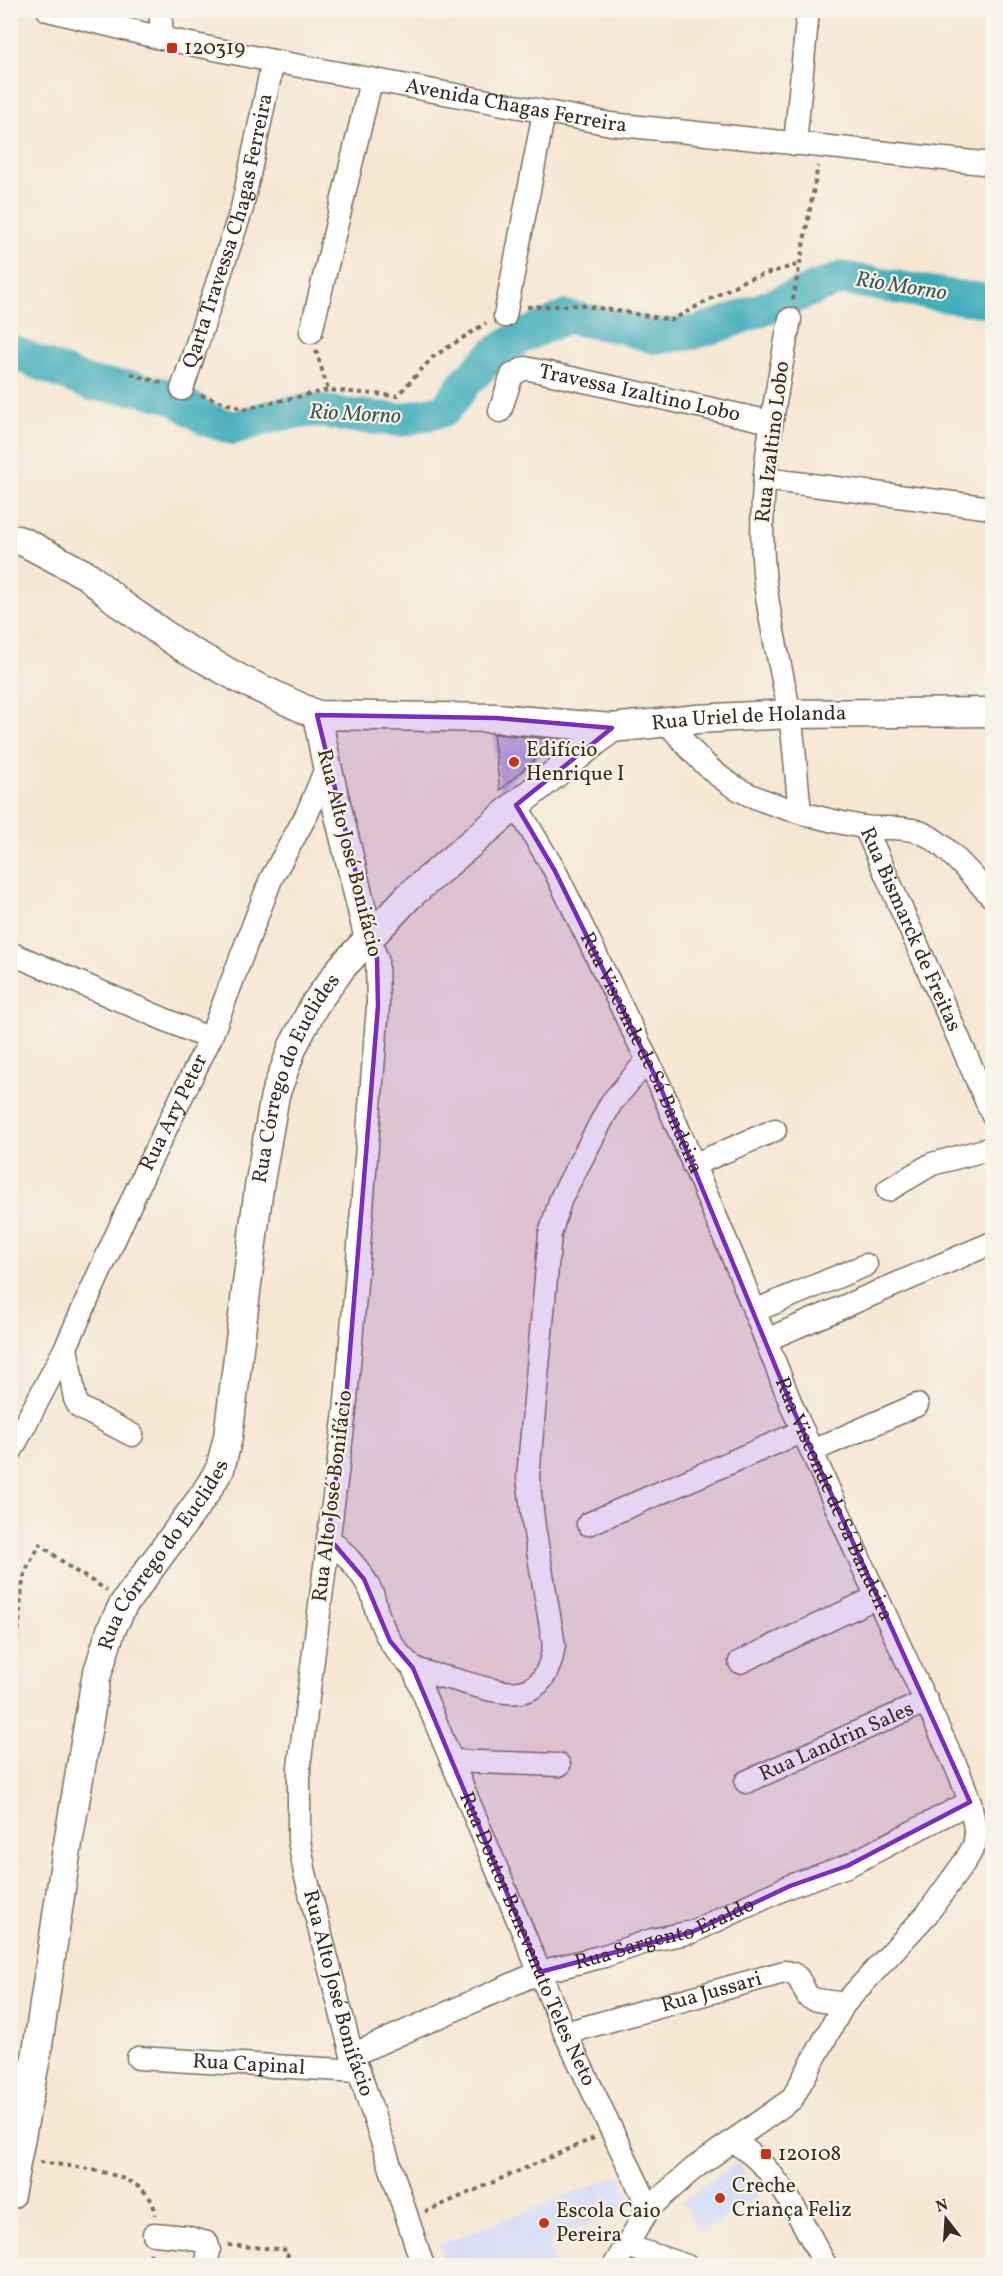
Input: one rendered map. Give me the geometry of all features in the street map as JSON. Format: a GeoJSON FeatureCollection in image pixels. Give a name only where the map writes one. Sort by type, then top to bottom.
{"type":"FeatureCollection","features":[{"type":"Feature","properties":{"kind":"main road"},"geometry":{"type":"LineString","coordinates":[[10,538],[24,542],[88,576],[122,605],[181,646],[242,680],[317,715]]}},
{"type":"Feature","properties":{"kind":"main road","name":"Rua Uriel de Holanda"},"geometry":{"type":"LineString","coordinates":[[317,715],[496,718],[612,728],[790,714],[993,712]]}},
{"type":"Feature","properties":{"kind":"main road","name":"Rua Alto José Bonifácio"},"geometry":{"type":"LineString","coordinates":[[317,715],[369,939]]}},
{"type":"Feature","properties":{"kind":"main road"},"geometry":{"type":"LineString","coordinates":[[369,939],[409,896],[516,805],[612,728]]}},
{"type":"Feature","properties":{"kind":"main road","name":"Rua Córrego do Euclides"},"geometry":{"type":"LineString","coordinates":[[10,2196],[15,2159],[35,2061],[96,1678],[111,1630],[126,1600],[204,1496],[220,1469],[228,1437],[259,1187],[275,1095],[293,1046],[315,1004],[342,967],[369,939]]}},
{"type":"Feature","properties":{"kind":"street","name":"Avenida Chagas Ferreira"},"geometry":{"type":"LineString","coordinates":[[48,10],[272,66],[371,81],[611,124],[993,164]]}},
{"type":"Feature","properties":{"kind":"street"},"geometry":{"type":"LineString","coordinates":[[161,10],[161,38]]}},
{"type":"Feature","properties":{"kind":"street"},"geometry":{"type":"LineString","coordinates":[[795,144],[808,10]]}},
{"type":"Feature","properties":{"kind":"street","name":"Qarta Travessa Chagas Ferreira"},"geometry":{"type":"LineString","coordinates":[[182,389],[242,208],[272,66]]}},
{"type":"Feature","properties":{"kind":"street"},"geometry":{"type":"LineString","coordinates":[[311,332],[371,81]]}},
{"type":"Feature","properties":{"kind":"street"},"geometry":{"type":"LineString","coordinates":[[505,315],[544,112]]}},
{"type":"Feature","properties":{"kind":"street","name":"Rua Izaltino Lobo"},"geometry":{"type":"LineString","coordinates":[[790,319],[771,422],[762,530],[764,572],[770,615],[790,714],[800,811]]}},
{"type":"Feature","properties":{"kind":"street","name":"Travessa Izaltino Lobo"},"geometry":{"type":"LineString","coordinates":[[500,411],[512,375],[525,368],[771,422]]}},
{"type":"Feature","properties":{"kind":"street"},"geometry":{"type":"LineString","coordinates":[[765,479],[993,508]]}},
{"type":"Feature","properties":{"kind":"street","name":"Rua Bismarck de Freitas"},"geometry":{"type":"LineString","coordinates":[[667,722],[694,754],[740,790],[800,811],[865,827],[993,1114]]}},
{"type":"Feature","properties":{"kind":"street","name":"Rua Ary Peter"},"geometry":{"type":"LineString","coordinates":[[10,1453],[66,1347],[147,1167],[210,1039],[271,879],[307,814],[327,766]]}},
{"type":"Feature","properties":{"kind":"street","name":"Rua Visconde de Sá Bandeira"},"geometry":{"type":"LineString","coordinates":[[516,805],[555,871],[646,1062],[660,1086],[808,1441],[927,1701],[970,1802],[976,1834],[974,1846],[966,1860],[927,1914],[844,2004],[792,2099],[693,2169],[649,2208],[614,2265]]}},
{"type":"Feature","properties":{"kind":"street"},"geometry":{"type":"LineString","coordinates":[[865,827],[898,827],[922,833],[935,840],[993,897]]}},
{"type":"Feature","properties":{"kind":"street","name":"Rua Alto José Bonifácio"},"geometry":{"type":"LineString","coordinates":[[369,939],[377,959],[376,1039],[345,1412],[299,1767],[299,1840],[305,1873],[356,2063],[423,2265]]}},
{"type":"Feature","properties":{"kind":"street"},"geometry":{"type":"LineString","coordinates":[[15,955],[210,1039]]}},
{"type":"Feature","properties":{"kind":"street"},"geometry":{"type":"LineString","coordinates":[[413,1668],[501,1693],[519,1694],[534,1687],[545,1676],[552,1662],[554,1645],[535,1538],[528,1477],[550,1234],[561,1198],[611,1103],[646,1062]]}},
{"type":"Feature","properties":{"kind":"street"},"geometry":{"type":"LineString","coordinates":[[693,1165],[775,1130]]}},
{"type":"Feature","properties":{"kind":"street"},"geometry":{"type":"LineString","coordinates":[[888,1190],[932,1164],[993,1148]]}},
{"type":"Feature","properties":{"kind":"street"},"geometry":{"type":"LineString","coordinates":[[765,1340],[993,1243]]}},
{"type":"Feature","properties":{"kind":"street"},"geometry":{"type":"LineString","coordinates":[[754,1311],[866,1265]]}},
{"type":"Feature","properties":{"kind":"street"},"geometry":{"type":"LineString","coordinates":[[66,1347],[75,1399],[79,1407],[132,1435]]}},
{"type":"Feature","properties":{"kind":"street"},"geometry":{"type":"LineString","coordinates":[[588,1524],[808,1441],[917,1405]]}},
{"type":"Feature","properties":{"kind":"street","name":"Rua Doutor Benevenuto Teles Neto"},"geometry":{"type":"LineString","coordinates":[[328,1537],[346,1554],[364,1578],[373,1593],[378,1616],[390,1641],[413,1668],[565,2033],[649,2208]]}},
{"type":"Feature","properties":{"kind":"street"},"geometry":{"type":"LineString","coordinates":[[740,1662],[878,1597]]}},
{"type":"Feature","properties":{"kind":"street","name":"Rua Landrin Sales"},"geometry":{"type":"LineString","coordinates":[[746,1782],[927,1701]]}},
{"type":"Feature","properties":{"kind":"street"},"geometry":{"type":"LineString","coordinates":[[453,1761],[559,1765]]}},
{"type":"Feature","properties":{"kind":"street","name":"Rua Sargento Eraldo"},"geometry":{"type":"LineString","coordinates":[[356,2063],[540,1972],[604,1956],[652,1940],[692,1932],[790,1886],[847,1866],[970,1802]]}},
{"type":"Feature","properties":{"kind":"street","name":"Rua Jussari"},"geometry":{"type":"LineString","coordinates":[[565,2033],[784,1972],[790,1972],[798,1977],[808,1997],[844,2004]]}},
{"type":"Feature","properties":{"kind":"street","name":"Rua Capinal"},"geometry":{"type":"LineString","coordinates":[[138,2058],[356,2063]]}},
{"type":"Feature","properties":{"kind":"street"},"geometry":{"type":"LineString","coordinates":[[732,2141],[747,2150],[768,2168],[816,2260]]}},
{"type":"Feature","properties":{"kind":"street"},"geometry":{"type":"LineString","coordinates":[[154,2234],[186,2237],[207,2251]]}},
{"type":"Feature","properties":{"kind":"street"},"geometry":{"type":"LineString","coordinates":[[627,2246],[687,2265]]}},
{"type":"Feature","properties":{"kind":"path"},"geometry":{"type":"LineString","coordinates":[[790,319],[822,147]]}},
{"type":"Feature","properties":{"kind":"path"},"geometry":{"type":"LineString","coordinates":[[131,374],[244,409],[328,390],[397,396],[433,357],[489,322],[528,306],[581,305],[672,320],[745,280],[800,264]]}},
{"type":"Feature","properties":{"kind":"path"},"geometry":{"type":"LineString","coordinates":[[311,332],[328,390]]}},
{"type":"Feature","properties":{"kind":"path"},"geometry":{"type":"LineString","coordinates":[[10,1657],[17,1641],[20,1600],[25,1573],[40,1544],[72,1569],[126,1600]]}},
{"type":"Feature","properties":{"kind":"path"},"geometry":{"type":"LineString","coordinates":[[408,2219],[612,2130]]}},
{"type":"Feature","properties":{"kind":"path"},"geometry":{"type":"LineString","coordinates":[[15,2159],[106,2171],[137,2187],[153,2203],[154,2234],[148,2265]]}},
{"type":"Feature","properties":{"kind":"path"},"geometry":{"type":"LineString","coordinates":[[207,2251],[288,2250],[287,2265]]}},
{"type":"Feature","properties":{"kind":"highlighted area"},"geometry":{"type":"Polygon","coordinates":[[[317,715],[496,718],[612,728],[516,805],[555,871],[660,1086],[793,1409],[970,1802],[847,1866],[790,1886],[692,1932],[540,1972],[413,1668],[390,1641],[364,1579],[328,1537],[345,1412],[378,1006],[377,959],[317,715]]]}},
{"type":"Feature","properties":{"kind":"shaded area","name":"Creche Criança Feliz"},"geometry":{"type":"Polygon","coordinates":[[[738,2163],[760,2195],[701,2233],[681,2201],[738,2163]]]}},
{"type":"Feature","properties":{"kind":"shaded area","name":"Escola Caio Pereira"},"geometry":{"type":"Polygon","coordinates":[[[620,2175],[634,2206],[550,2240],[554,2265],[446,2265],[439,2245],[620,2175]]]}},
{"type":"Feature","properties":{"kind":"building","name":"Edifício Henrique I"},"geometry":{"type":"Polygon","coordinates":[[[493,734],[495,734],[557,740],[500,790],[493,734]]]}},
{"type":"Feature","properties":{"kind":"waterway","name":"Rio Morno"},"geometry":{"type":"LineString","coordinates":[[10,351],[90,384],[135,388],[173,397],[206,419],[233,428],[276,415],[317,410],[343,415],[401,420],[445,410],[465,383],[494,354],[521,337],[566,317],[622,327],[655,337],[693,333],[726,323],[842,278],[992,301]]}},
{"type":"Feature","properties":{"kind":"place","name":"120319"},"geometry":{"type":"Point","coordinates":[172,48]}},
{"type":"Feature","properties":{"kind":"place","name":"Edifício Henrique I"},"geometry":{"type":"Point","coordinates":[514,762]}},
{"type":"Feature","properties":{"kind":"place","name":"120108"},"geometry":{"type":"Point","coordinates":[766,2154]}},
{"type":"Feature","properties":{"kind":"place","name":"Creche Criança Feliz"},"geometry":{"type":"Point","coordinates":[720,2198]}},
{"type":"Feature","properties":{"kind":"place","name":"Escola Caio Pereira"},"geometry":{"type":"Point","coordinates":[544,2223]}}]}
